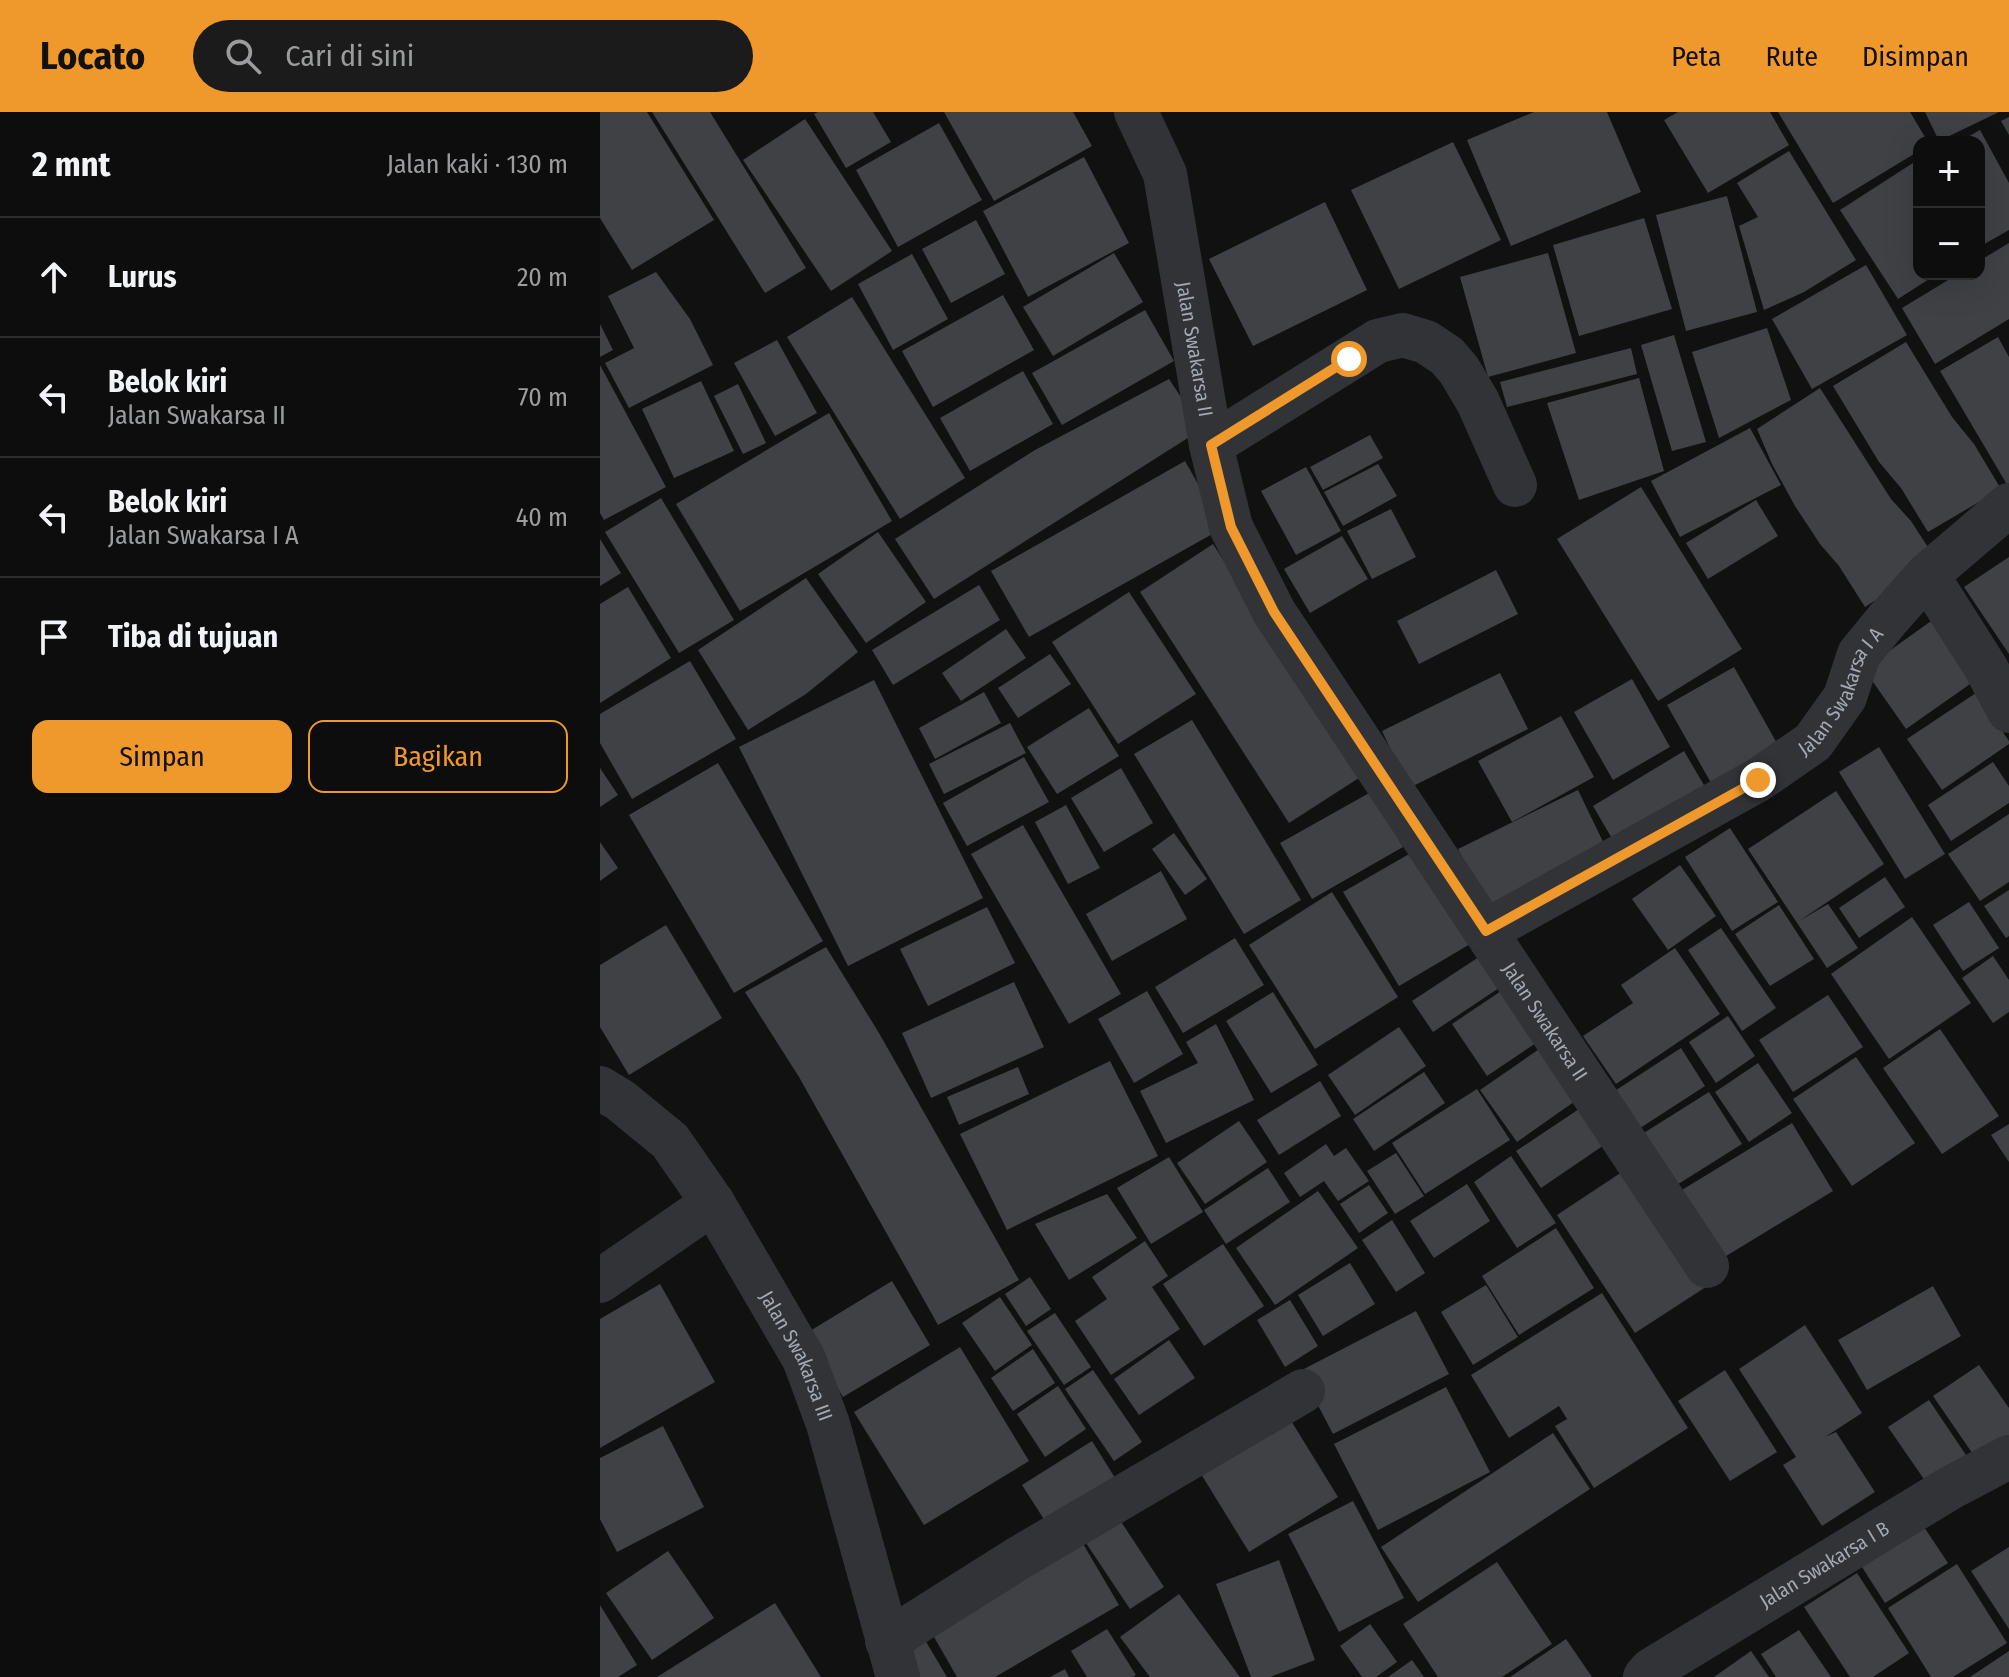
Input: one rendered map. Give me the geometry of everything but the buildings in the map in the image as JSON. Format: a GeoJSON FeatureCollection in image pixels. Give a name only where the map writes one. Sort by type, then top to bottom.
{"type":"FeatureCollection","features":[{"type":"Feature","properties":{"kind":"street","name":"Jalan Swakarsa II"},"geometry":{"type":"LineString","coordinates":[[1136,112],[1165,174],[1211,445],[1231,527],[1274,612],[1707,1266]]}},
{"type":"Feature","properties":{"kind":"street"},"geometry":{"type":"LineString","coordinates":[[1211,445],[1378,341],[1403,335],[1426,342],[1447,356],[1459,370],[1478,402],[1515,485]]}},
{"type":"Feature","properties":{"kind":"street","name":"Jalan Swakarsa I A"},"geometry":{"type":"LineString","coordinates":[[1486,931],[1758,780],[1813,742],[1845,697],[1859,654],[1927,575],[2009,505]]}},
{"type":"Feature","properties":{"kind":"street"},"geometry":{"type":"LineString","coordinates":[[1927,575],[1986,668],[2009,711]]}},
{"type":"Feature","properties":{"kind":"street","name":"Jalan Swakarsa III"},"geometry":{"type":"LineString","coordinates":[[600,1088],[620,1100],[670,1141],[713,1203],[804,1359],[828,1424],[892,1659]]}},
{"type":"Feature","properties":{"kind":"street"},"geometry":{"type":"LineString","coordinates":[[600,1281],[713,1203]]}},
{"type":"Feature","properties":{"kind":"street"},"geometry":{"type":"LineString","coordinates":[[892,1659],[1017,1559],[1303,1391]]}},
{"type":"Feature","properties":{"kind":"street","name":"Jalan Swakarsa I B"},"geometry":{"type":"LineString","coordinates":[[1645,1677],[1651,1670],[1950,1488],[2009,1457]]}},
{"type":"Feature","properties":{"kind":"route"},"geometry":{"type":"LineString","coordinates":[[1349,359],[1211,445],[1231,527],[1274,612],[1486,931],[1758,780]]}}]}
